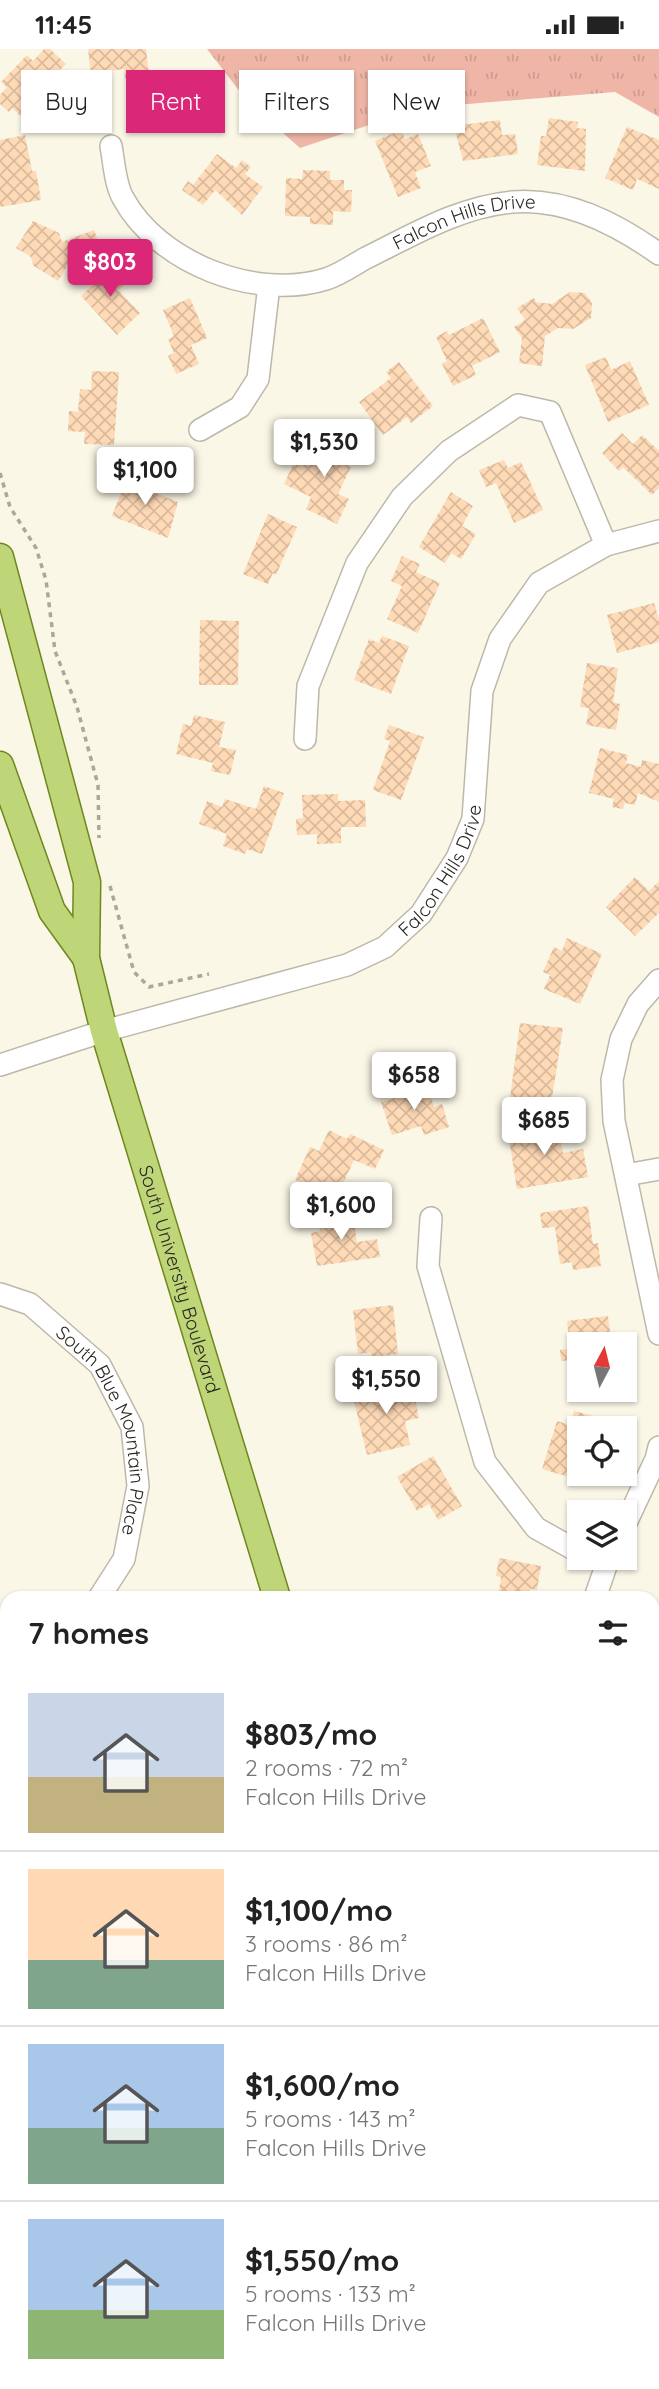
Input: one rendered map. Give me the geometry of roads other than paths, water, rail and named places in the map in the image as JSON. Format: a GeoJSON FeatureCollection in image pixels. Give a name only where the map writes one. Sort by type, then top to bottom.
{"type":"FeatureCollection","features":[{"type":"Feature","properties":{"kind":"main road","name":"South University Boulevard"},"geometry":{"type":"LineString","coordinates":[[0,557],[87,882],[86,958],[104,1031],[275,1591]]}},
{"type":"Feature","properties":{"kind":"main road","name":"South University Boulevard"},"geometry":{"type":"LineString","coordinates":[[0,765],[51,911],[86,958]]}},
{"type":"Feature","properties":{"kind":"street","name":"Falcon Hills Drive"},"geometry":{"type":"LineString","coordinates":[[111,146],[122,197],[152,236],[191,263],[225,278],[269,285],[326,279],[452,215],[513,202],[569,207],[623,228],[659,254]]}},
{"type":"Feature","properties":{"kind":"street"},"geometry":{"type":"LineString","coordinates":[[200,430],[240,407],[258,379],[269,285]]}},
{"type":"Feature","properties":{"kind":"street"},"geometry":{"type":"LineString","coordinates":[[305,739],[309,686],[357,563],[402,497],[439,460],[518,405],[550,412],[606,545]]}},
{"type":"Feature","properties":{"kind":"street","name":"Falcon Hills Drive"},"geometry":{"type":"LineString","coordinates":[[0,1065],[104,1031],[347,965],[385,947],[421,914],[457,858],[473,819],[482,691],[500,639],[539,583],[606,545],[659,531]]}},
{"type":"Feature","properties":{"kind":"street"},"geometry":{"type":"LineString","coordinates":[[659,980],[638,1004],[621,1039],[612,1080],[614,1121],[659,1334]]}},
{"type":"Feature","properties":{"kind":"street"},"geometry":{"type":"LineString","coordinates":[[626,1175],[659,1168]]}},
{"type":"Feature","properties":{"kind":"street"},"geometry":{"type":"LineString","coordinates":[[431,1218],[428,1266],[485,1462],[536,1528],[567,1545]]}},
{"type":"Feature","properties":{"kind":"street","name":"South Blue Mountain Place"},"geometry":{"type":"LineString","coordinates":[[0,1294],[30,1304],[100,1365],[132,1427],[138,1486],[124,1559],[103,1591]]}},
{"type":"Feature","properties":{"kind":"street"},"geometry":{"type":"LineString","coordinates":[[637,1500],[659,1447]]}},
{"type":"Feature","properties":{"kind":"street"},"geometry":{"type":"LineString","coordinates":[[596,1591],[599,1570]]}}]}
